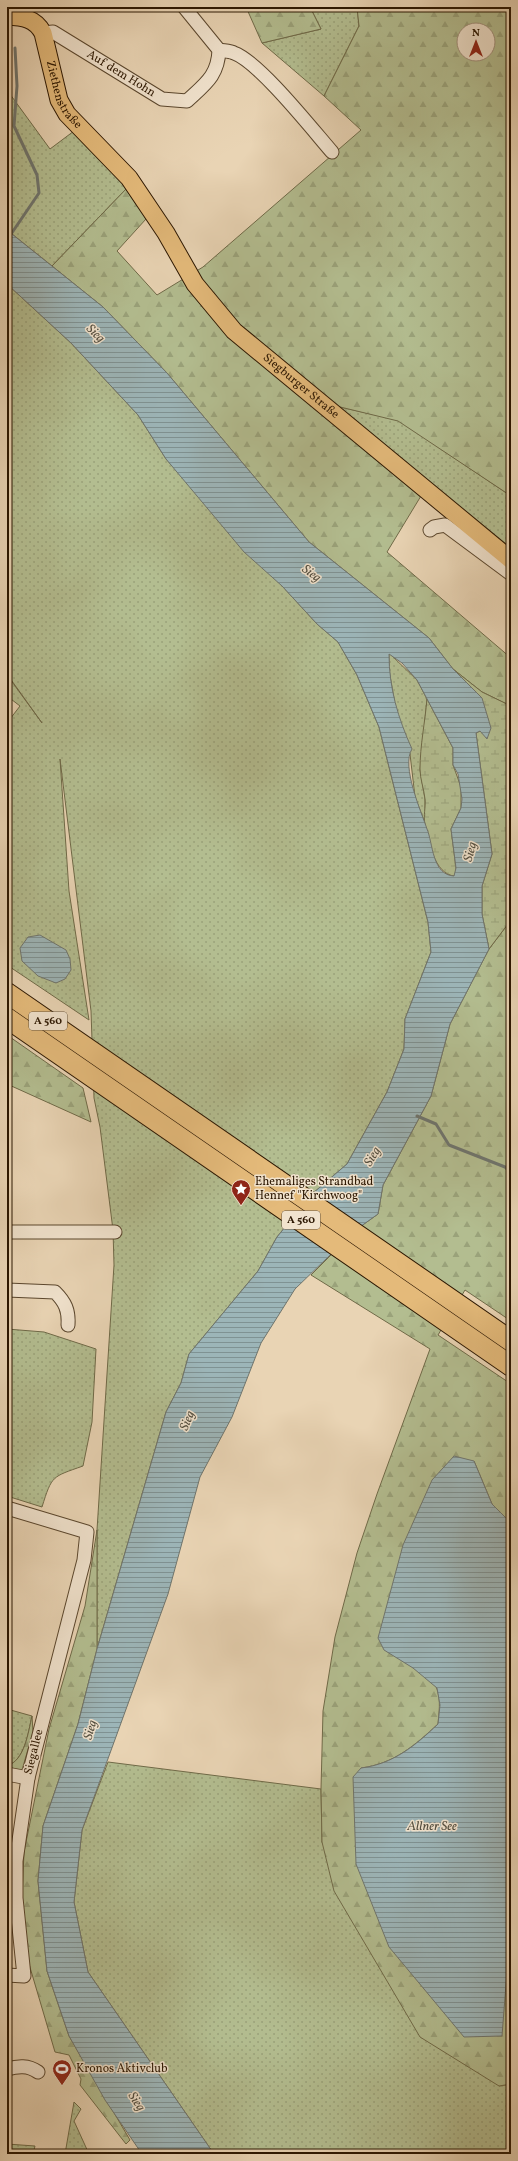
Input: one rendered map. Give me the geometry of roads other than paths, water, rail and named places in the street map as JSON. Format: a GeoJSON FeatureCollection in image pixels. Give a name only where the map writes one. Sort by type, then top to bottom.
{"type":"FeatureCollection","features":[{"type":"Feature","properties":{"kind":"highway","name":"A 560"},"geometry":{"type":"LineString","coordinates":[[7,993],[511,1342]]}},
{"type":"Feature","properties":{"kind":"highway","name":"A 560"},"geometry":{"type":"LineString","coordinates":[[7,1018],[511,1366]]}},
{"type":"Feature","properties":{"kind":"main road"},"geometry":{"type":"LineString","coordinates":[[17,13],[30,19],[38,25],[43,33]]}},
{"type":"Feature","properties":{"kind":"main road","name":"Ziethenstraße"},"geometry":{"type":"LineString","coordinates":[[43,33],[59,100],[67,114],[129,178]]}},
{"type":"Feature","properties":{"kind":"main road","name":"Siegburger Straße"},"geometry":{"type":"LineString","coordinates":[[129,178],[166,233],[195,284],[234,331],[511,560]]}},
{"type":"Feature","properties":{"kind":"street"},"geometry":{"type":"LineString","coordinates":[[184,7],[219,50],[235,53],[255,68],[297,111],[332,152]]}},
{"type":"Feature","properties":{"kind":"street","name":"Auf dem Hohn"},"geometry":{"type":"LineString","coordinates":[[43,33],[53,32],[162,99],[176,101],[187,101],[210,79],[218,64],[219,50]]}},
{"type":"Feature","properties":{"kind":"street"},"geometry":{"type":"LineString","coordinates":[[430,530],[434,527],[445,525],[511,574]]}},
{"type":"Feature","properties":{"kind":"street"},"geometry":{"type":"LineString","coordinates":[[7,1232],[115,1232]]}},
{"type":"Feature","properties":{"kind":"street"},"geometry":{"type":"LineString","coordinates":[[7,1290],[55,1292],[64,1302],[68,1315],[68,1325]]}},
{"type":"Feature","properties":{"kind":"street","name":"Siegallee"},"geometry":{"type":"LineString","coordinates":[[7,1508],[87,1532],[84,1560],[28,1778],[16,1861],[16,1898],[24,1976],[7,1975]]}},
{"type":"Feature","properties":{"kind":"street"},"geometry":{"type":"LineString","coordinates":[[7,1774],[28,1778]]}},
{"type":"Feature","properties":{"kind":"street"},"geometry":{"type":"LineString","coordinates":[[7,2069],[16,2067],[32,2068],[38,2072]]}},
{"type":"Feature","properties":{"kind":"water","name":"Sieg"},"geometry":{"type":"Polygon","coordinates":[[[7,230],[103,307],[167,373],[309,542],[429,638],[453,669],[482,698],[491,728],[487,739],[480,731],[476,733],[492,854],[482,886],[482,914],[489,949],[450,1024],[431,1096],[383,1185],[378,1214],[357,1229],[295,1289],[261,1343],[232,1417],[200,1477],[168,1594],[82,1830],[74,1902],[88,1972],[214,2154],[142,2154],[105,2100],[69,2036],[47,1971],[38,1881],[43,1826],[78,1724],[97,1649],[166,1412],[181,1383],[189,1354],[258,1271],[277,1237],[312,1194],[347,1164],[387,1092],[404,1049],[405,1019],[431,952],[428,922],[379,727],[357,675],[338,642],[317,624],[282,586],[244,552],[166,459],[138,415],[71,343],[7,284],[7,230]],[[389,654],[389,667],[395,703],[402,726],[412,749],[409,757],[410,777],[437,864],[441,870],[454,876],[456,868],[451,829],[461,808],[462,799],[458,774],[453,765],[453,748],[417,680],[402,663],[389,654]]]}},
{"type":"Feature","properties":{"kind":"water"},"geometry":{"type":"Polygon","coordinates":[[[40,935],[66,950],[70,959],[71,970],[65,979],[56,983],[38,976],[22,961],[20,948],[28,937],[40,935]]]}},
{"type":"Feature","properties":{"kind":"water","name":"Allner See"},"geometry":{"type":"Polygon","coordinates":[[[454,1456],[474,1461],[492,1504],[511,1523],[511,1955],[508,1959],[502,2036],[464,2037],[389,1947],[356,1864],[353,1777],[361,1768],[383,1763],[403,1753],[421,1740],[438,1724],[440,1705],[437,1688],[413,1668],[384,1650],[378,1638],[403,1545],[432,1480],[454,1456]]]}},
{"type":"Feature","properties":{"kind":"waterway"},"geometry":{"type":"LineString","coordinates":[[7,240],[39,193],[37,175],[14,126],[17,86],[15,48]]}},
{"type":"Feature","properties":{"kind":"waterway"},"geometry":{"type":"LineString","coordinates":[[417,1116],[436,1124],[449,1145],[505,1167],[511,1173]]}},
{"type":"Feature","properties":{"kind":"place","name":"Ehemaliges Strandbad Hennef \"Kirchwoog\""},"geometry":{"type":"Point","coordinates":[241,1206]}},
{"type":"Feature","properties":{"kind":"place","name":"Kronos Aktivclub"},"geometry":{"type":"Point","coordinates":[62,2086]}}]}
